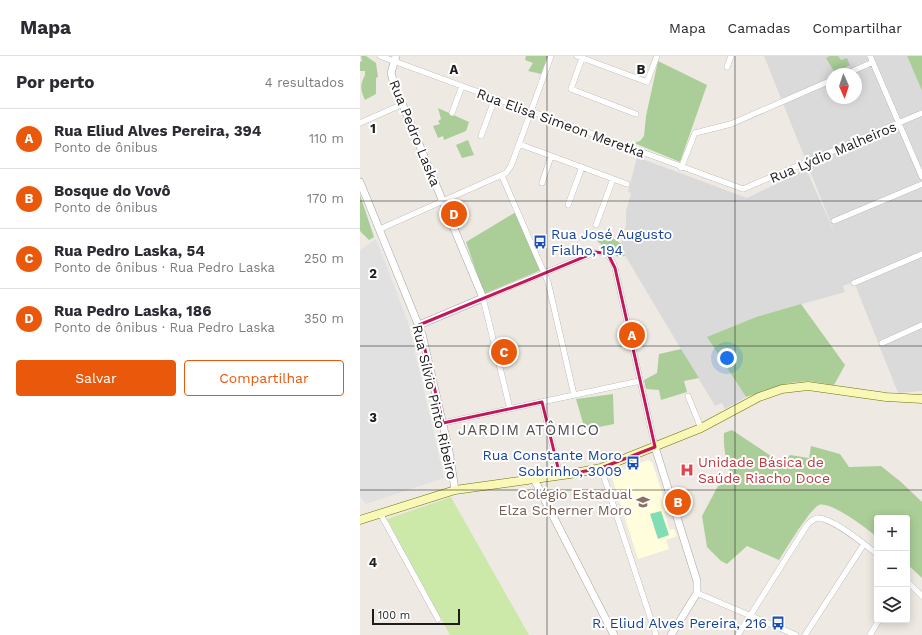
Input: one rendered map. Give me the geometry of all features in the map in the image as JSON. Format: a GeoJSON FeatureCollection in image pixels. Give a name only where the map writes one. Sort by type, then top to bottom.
{"type":"FeatureCollection","features":[{"type":"Feature","properties":{"kind":"main road"},"geometry":{"type":"LineString","coordinates":[[360,520],[455,490],[560,476],[601,468],[701,428],[766,394],[793,387],[814,387],[893,398],[922,399]]}},
{"type":"Feature","properties":{"kind":"street","name":"Rua Elisa Simeon Meretka"},"geometry":{"type":"LineString","coordinates":[[380,56],[395,58],[462,86],[531,112],[681,168],[743,189]]}},
{"type":"Feature","properties":{"kind":"street"},"geometry":{"type":"LineString","coordinates":[[380,229],[502,176],[511,166],[551,56]]}},
{"type":"Feature","properties":{"kind":"street"},"geometry":{"type":"LineString","coordinates":[[636,114],[571,89],[580,57],[647,82],[657,56]]}},
{"type":"Feature","properties":{"kind":"street"},"geometry":{"type":"LineString","coordinates":[[727,67],[731,56]]}},
{"type":"Feature","properties":{"kind":"street"},"geometry":{"type":"LineString","coordinates":[[870,56],[922,177]]}},
{"type":"Feature","properties":{"kind":"street","name":"Rua Pedro Laska"},"geometry":{"type":"LineString","coordinates":[[395,58],[392,78],[483,298],[510,409]]}},
{"type":"Feature","properties":{"kind":"street"},"geometry":{"type":"LineString","coordinates":[[860,68],[873,62]]}},
{"type":"Feature","properties":{"kind":"street"},"geometry":{"type":"LineString","coordinates":[[681,168],[695,134],[731,124],[826,83]]}},
{"type":"Feature","properties":{"kind":"street"},"geometry":{"type":"LineString","coordinates":[[452,113],[462,86]]}},
{"type":"Feature","properties":{"kind":"street"},"geometry":{"type":"LineString","coordinates":[[481,136],[495,98]]}},
{"type":"Feature","properties":{"kind":"street"},"geometry":{"type":"LineString","coordinates":[[360,123],[402,104]]}},
{"type":"Feature","properties":{"kind":"street","name":"Rua Lýdio Malheiros"},"geometry":{"type":"LineString","coordinates":[[743,189],[922,113]]}},
{"type":"Feature","properties":{"kind":"street"},"geometry":{"type":"LineString","coordinates":[[519,144],[627,184]]}},
{"type":"Feature","properties":{"kind":"street"},"geometry":{"type":"LineString","coordinates":[[542,183],[551,156]]}},
{"type":"Feature","properties":{"kind":"street"},"geometry":{"type":"LineString","coordinates":[[568,205],[582,167]]}},
{"type":"Feature","properties":{"kind":"street"},"geometry":{"type":"LineString","coordinates":[[502,176],[545,273],[551,292],[574,395]]}},
{"type":"Feature","properties":{"kind":"street"},"geometry":{"type":"LineString","coordinates":[[596,225],[613,179]]}},
{"type":"Feature","properties":{"kind":"street","name":"Rua Sílvio Pinto Ribeiro"},"geometry":{"type":"LineString","coordinates":[[360,182],[424,342],[443,423],[455,490]]}},
{"type":"Feature","properties":{"kind":"street"},"geometry":{"type":"LineString","coordinates":[[834,221],[922,184]]}},
{"type":"Feature","properties":{"kind":"street"},"geometry":{"type":"LineString","coordinates":[[418,325],[596,252],[608,254],[615,268],[655,447],[696,575],[697,593],[671,635]]}},
{"type":"Feature","properties":{"kind":"street"},"geometry":{"type":"LineString","coordinates":[[854,283],[922,254]]}},
{"type":"Feature","properties":{"kind":"street"},"geometry":{"type":"LineString","coordinates":[[882,343],[922,325]]}},
{"type":"Feature","properties":{"kind":"street"},"geometry":{"type":"LineString","coordinates":[[443,423],[640,380]]}},
{"type":"Feature","properties":{"kind":"street"},"geometry":{"type":"LineString","coordinates":[[688,396],[701,428]]}},
{"type":"Feature","properties":{"kind":"street"},"geometry":{"type":"LineString","coordinates":[[542,402],[560,476]]}},
{"type":"Feature","properties":{"kind":"street"},"geometry":{"type":"LineString","coordinates":[[601,468],[656,635]]}},
{"type":"Feature","properties":{"kind":"street"},"geometry":{"type":"LineString","coordinates":[[534,479],[614,635]]}},
{"type":"Feature","properties":{"kind":"street"},"geometry":{"type":"LineString","coordinates":[[380,513],[438,620]]}},
{"type":"Feature","properties":{"kind":"street"},"geometry":{"type":"LineString","coordinates":[[738,635],[810,522],[817,518],[832,523],[874,552]]}},
{"type":"Feature","properties":{"kind":"street"},"geometry":{"type":"LineString","coordinates":[[805,635],[864,544]]}},
{"type":"Feature","properties":{"kind":"street"},"geometry":{"type":"LineString","coordinates":[[910,584],[922,596]]}},
{"type":"Feature","properties":{"kind":"street"},"geometry":{"type":"LineString","coordinates":[[697,593],[796,635]]}},
{"type":"Feature","properties":{"kind":"street"},"geometry":{"type":"LineString","coordinates":[[870,635],[877,623]]}},
{"type":"Feature","properties":{"kind":"highlighted area"},"geometry":{"type":"Polygon","coordinates":[[[596,252],[608,254],[615,268],[655,447],[601,468],[560,476],[542,402],[443,423],[419,325],[596,252]]]}},
{"type":"Feature","properties":{"kind":"shaded area"},"geometry":{"type":"Polygon","coordinates":[[[764,56],[907,56],[922,91],[922,391],[898,393],[854,282],[843,286],[845,292],[756,317],[708,337],[746,397],[725,409],[722,403],[715,406],[620,247],[626,225],[626,211],[631,193],[628,192],[637,157],[747,198],[806,169],[836,236],[764,56]]]}},
{"type":"Feature","properties":{"kind":"shaded area"},"geometry":{"type":"Polygon","coordinates":[[[376,239],[408,322],[444,478],[366,504],[360,496],[360,250],[376,239]]]}},
{"type":"Feature","properties":{"kind":"shaded area","name":"Colégio Estadual Elza Scherner Moro"},"geometry":{"type":"Polygon","coordinates":[[[648,460],[652,462],[668,510],[664,512],[670,530],[674,529],[677,536],[666,540],[669,549],[638,559],[611,475],[648,460]]]}},
{"type":"Feature","properties":{"kind":"green space"},"geometry":{"type":"Polygon","coordinates":[[[361,56],[366,56],[376,63],[378,77],[376,78],[376,94],[365,100],[361,87],[365,71],[360,71],[360,62],[362,61],[361,56]]]}},
{"type":"Feature","properties":{"kind":"green space"},"geometry":{"type":"Polygon","coordinates":[[[526,56],[548,56],[541,74],[528,71],[533,63],[525,60],[526,56]]]}},
{"type":"Feature","properties":{"kind":"green space"},"geometry":{"type":"Polygon","coordinates":[[[830,56],[838,56],[841,60],[847,58],[850,65],[844,68],[832,68],[826,58],[830,56]]]}},
{"type":"Feature","properties":{"kind":"green space"},"geometry":{"type":"Polygon","coordinates":[[[907,56],[922,56],[922,91],[907,56]]]}},
{"type":"Feature","properties":{"kind":"green space"},"geometry":{"type":"Polygon","coordinates":[[[658,61],[707,85],[680,162],[634,143],[640,141],[644,136],[646,116],[658,61]]]}},
{"type":"Feature","properties":{"kind":"green space"},"geometry":{"type":"Polygon","coordinates":[[[438,108],[469,122],[466,131],[444,140],[443,136],[438,138],[433,126],[440,124],[438,121],[441,119],[438,108]]]}},
{"type":"Feature","properties":{"kind":"green space"},"geometry":{"type":"Polygon","coordinates":[[[468,140],[474,155],[462,158],[456,145],[468,140]]]}},
{"type":"Feature","properties":{"kind":"green space"},"geometry":{"type":"Polygon","coordinates":[[[360,195],[374,237],[369,240],[360,231],[360,195]]]}},
{"type":"Feature","properties":{"kind":"green space"},"geometry":{"type":"Polygon","coordinates":[[[516,212],[541,270],[484,294],[466,242],[516,212]]]}},
{"type":"Feature","properties":{"kind":"green space"},"geometry":{"type":"Polygon","coordinates":[[[597,235],[611,237],[623,245],[622,251],[625,256],[618,257],[598,242],[597,235]]]}},
{"type":"Feature","properties":{"kind":"green space"},"geometry":{"type":"Polygon","coordinates":[[[801,304],[845,365],[834,385],[808,381],[789,383],[746,397],[707,337],[756,317],[801,304]]]}},
{"type":"Feature","properties":{"kind":"green space"},"geometry":{"type":"Polygon","coordinates":[[[681,349],[699,378],[684,381],[687,392],[661,400],[659,390],[646,389],[644,380],[657,373],[659,354],[681,349]]]}},
{"type":"Feature","properties":{"kind":"green space"},"geometry":{"type":"Polygon","coordinates":[[[613,394],[614,424],[585,430],[576,399],[613,394]]]}},
{"type":"Feature","properties":{"kind":"green space"},"geometry":{"type":"Polygon","coordinates":[[[732,430],[783,464],[790,455],[809,458],[811,446],[840,454],[849,467],[881,466],[922,502],[922,578],[910,567],[910,515],[874,515],[874,535],[840,511],[824,505],[819,505],[810,514],[779,560],[747,546],[727,564],[721,561],[707,547],[702,516],[718,486],[734,481],[726,458],[724,433],[732,430]]]}},
{"type":"Feature","properties":{"kind":"green space"},"geometry":{"type":"Polygon","coordinates":[[[451,497],[529,635],[450,635],[387,519],[451,497]]]}},
{"type":"Feature","properties":{"kind":"green space"},"geometry":{"type":"Polygon","coordinates":[[[661,511],[669,535],[658,539],[650,514],[661,511]]]}},
{"type":"Feature","properties":{"kind":"place","name":"Rua Pedro Laska, 186"},"geometry":{"type":"Point","coordinates":[454,214]}},
{"type":"Feature","properties":{"kind":"place","name":"Rua José Augusto Fialho, 194"},"geometry":{"type":"Point","coordinates":[540,242]}},
{"type":"Feature","properties":{"kind":"place","name":"Rua Eliud Alves Pereira, 394"},"geometry":{"type":"Point","coordinates":[632,335]}},
{"type":"Feature","properties":{"kind":"place","name":"Rua Pedro Laska, 54"},"geometry":{"type":"Point","coordinates":[504,352]}},
{"type":"Feature","properties":{"kind":"place","name":"Rua Constante Moro Sobrinho, 3009"},"geometry":{"type":"Point","coordinates":[633,463]}},
{"type":"Feature","properties":{"kind":"place","name":"Unidade Básica de Saúde Riacho Doce"},"geometry":{"type":"Point","coordinates":[687,470]}},
{"type":"Feature","properties":{"kind":"place","name":"Colégio Estadual Elza Scherner Moro"},"geometry":{"type":"Point","coordinates":[643,502]}},
{"type":"Feature","properties":{"kind":"place","name":"Bosque do Vovô"},"geometry":{"type":"Point","coordinates":[678,502]}},
{"type":"Feature","properties":{"kind":"place","name":"R. Eliud Alves Pereira, 216"},"geometry":{"type":"Point","coordinates":[778,623]}},
{"type":"Feature","properties":{"kind":"district","name":"JARDIM ATÔMICO"},"geometry":{"type":"Point","coordinates":[529,430]}}]}
